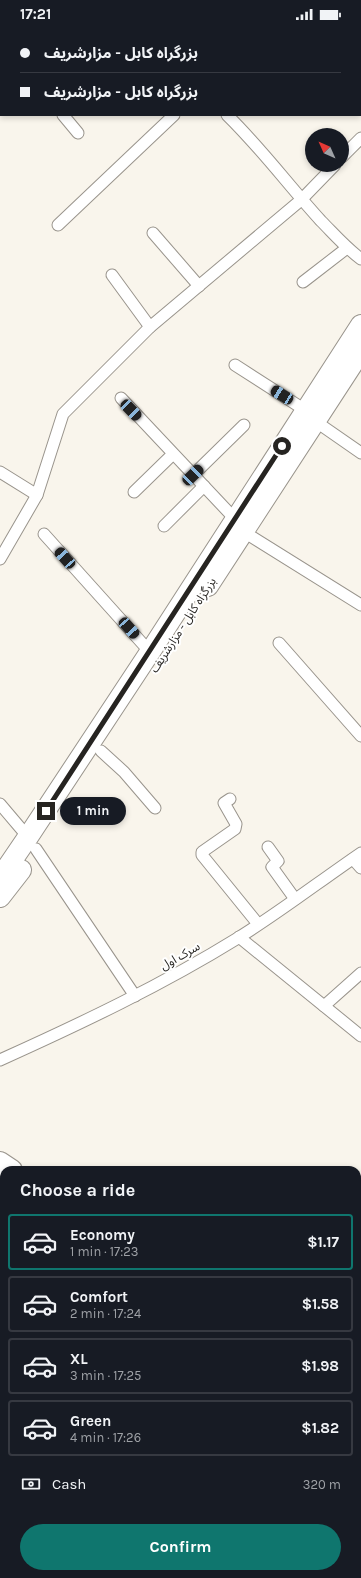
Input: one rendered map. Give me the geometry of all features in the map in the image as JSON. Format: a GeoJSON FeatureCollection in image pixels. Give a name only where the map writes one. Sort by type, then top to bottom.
{"type":"FeatureCollection","features":[{"type":"Feature","properties":{"kind":"highway","name":"بزرگراه کابل - مزارشریف"},"geometry":{"type":"LineString","coordinates":[[0,878],[32,843],[101,751],[239,526],[310,416],[361,325]]}},
{"type":"Feature","properties":{"kind":"highway","name":"بزرگراه کابل - مزارشریف"},"geometry":{"type":"LineString","coordinates":[[310,416],[361,351]]}},
{"type":"Feature","properties":{"kind":"highway","name":"بزرگراه کابل - مزارشریف"},"geometry":{"type":"LineString","coordinates":[[0,897],[150,652],[239,526]]}},
{"type":"Feature","properties":{"kind":"street"},"geometry":{"type":"LineString","coordinates":[[64,116],[78,133]]}},
{"type":"Feature","properties":{"kind":"street"},"geometry":{"type":"LineString","coordinates":[[58,225],[173,116]]}},
{"type":"Feature","properties":{"kind":"street"},"geometry":{"type":"LineString","coordinates":[[228,116],[243,131],[301,200],[347,248],[361,259]]}},
{"type":"Feature","properties":{"kind":"street"},"geometry":{"type":"LineString","coordinates":[[349,151],[361,138]]}},
{"type":"Feature","properties":{"kind":"street"},"geometry":{"type":"LineString","coordinates":[[0,559],[38,495],[63,414],[150,327],[301,200],[328,172]]}},
{"type":"Feature","properties":{"kind":"street"},"geometry":{"type":"LineString","coordinates":[[153,233],[199,286]]}},
{"type":"Feature","properties":{"kind":"street"},"geometry":{"type":"LineString","coordinates":[[303,282],[347,248]]}},
{"type":"Feature","properties":{"kind":"street"},"geometry":{"type":"LineString","coordinates":[[112,275],[150,327]]}},
{"type":"Feature","properties":{"kind":"street"},"geometry":{"type":"LineString","coordinates":[[235,365],[361,453]]}},
{"type":"Feature","properties":{"kind":"street"},"geometry":{"type":"LineString","coordinates":[[120,398],[204,486],[239,526],[361,605]]}},
{"type":"Feature","properties":{"kind":"street"},"geometry":{"type":"LineString","coordinates":[[193,475],[244,425]]}},
{"type":"Feature","properties":{"kind":"street"},"geometry":{"type":"LineString","coordinates":[[134,492],[173,454]]}},
{"type":"Feature","properties":{"kind":"street"},"geometry":{"type":"LineString","coordinates":[[0,472],[38,495]]}},
{"type":"Feature","properties":{"kind":"street"},"geometry":{"type":"LineString","coordinates":[[164,526],[204,486]]}},
{"type":"Feature","properties":{"kind":"street"},"geometry":{"type":"LineString","coordinates":[[44,534],[150,652]]}},
{"type":"Feature","properties":{"kind":"street"},"geometry":{"type":"LineString","coordinates":[[279,643],[361,736]]}},
{"type":"Feature","properties":{"kind":"street"},"geometry":{"type":"LineString","coordinates":[[101,751],[124,772],[155,808]]}},
{"type":"Feature","properties":{"kind":"street"},"geometry":{"type":"LineString","coordinates":[[230,799],[224,803],[236,824],[235,829],[204,850],[202,855],[258,924]]}},
{"type":"Feature","properties":{"kind":"street"},"geometry":{"type":"LineString","coordinates":[[0,804],[32,843],[135,996]]}},
{"type":"Feature","properties":{"kind":"street"},"geometry":{"type":"LineString","coordinates":[[268,847],[278,861],[272,867],[295,899]]}},
{"type":"Feature","properties":{"kind":"street"},"geometry":{"type":"LineString","coordinates":[[357,856],[361,868]]}},
{"type":"Feature","properties":{"kind":"street","name":"سرک اول"},"geometry":{"type":"LineString","coordinates":[[0,1060],[86,1022],[169,978],[239,938],[357,856]]}},
{"type":"Feature","properties":{"kind":"street"},"geometry":{"type":"LineString","coordinates":[[239,938],[361,1036]]}},
{"type":"Feature","properties":{"kind":"street"},"geometry":{"type":"LineString","coordinates":[[324,1006],[361,973]]}},
{"type":"Feature","properties":{"kind":"route"},"geometry":{"type":"LineString","coordinates":[[46,811],[282,446]]}}]}
